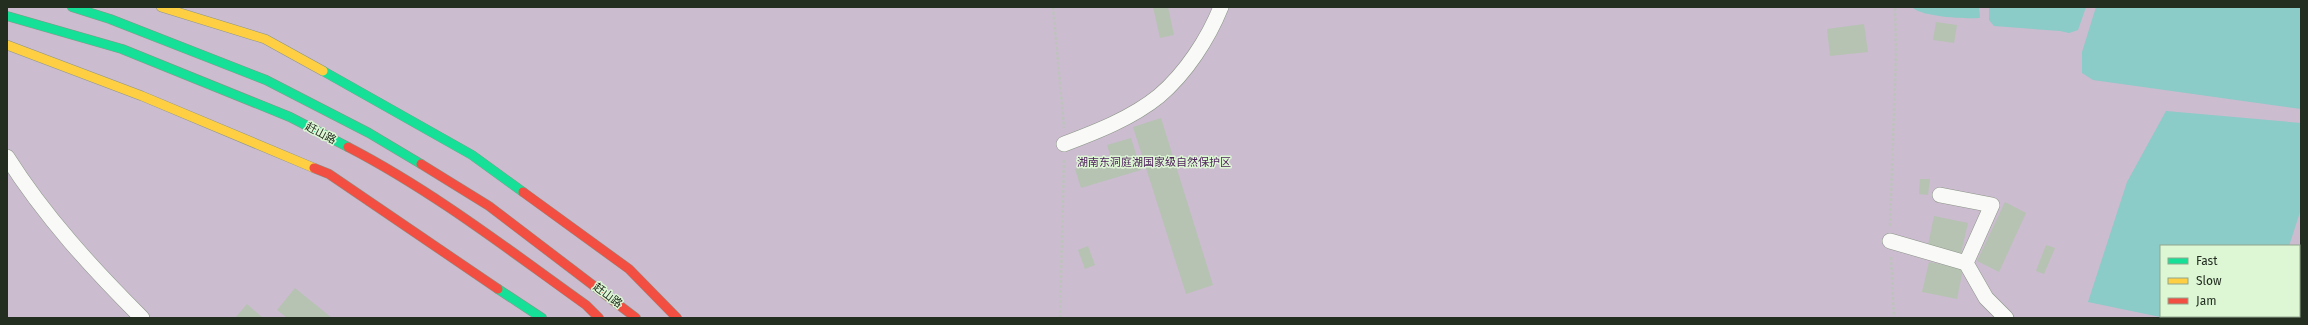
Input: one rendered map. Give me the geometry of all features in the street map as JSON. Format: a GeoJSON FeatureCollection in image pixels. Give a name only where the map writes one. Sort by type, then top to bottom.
{"type":"FeatureCollection","features":[{"type":"Feature","properties":{"kind":"main road","name":"赶山路"},"geometry":{"type":"LineString","coordinates":[[72,7],[110,19],[266,80],[370,132],[489,206],[628,310],[636,318]]}},
{"type":"Feature","properties":{"kind":"main road"},"geometry":{"type":"LineString","coordinates":[[161,7],[265,39],[472,155],[629,269],[677,318]]}},
{"type":"Feature","properties":{"kind":"main road","name":"赶山路"},"geometry":{"type":"LineString","coordinates":[[7,16],[122,49],[290,117],[377,162],[479,228],[586,305],[599,318]]}},
{"type":"Feature","properties":{"kind":"main road"},"geometry":{"type":"LineString","coordinates":[[7,45],[142,96],[329,174],[454,257],[542,318]]}},
{"type":"Feature","properties":{"kind":"street"},"geometry":{"type":"LineString","coordinates":[[1064,144],[1108,127],[1159,96],[1189,63],[1212,28],[1221,7]]}},
{"type":"Feature","properties":{"kind":"street"},"geometry":{"type":"LineString","coordinates":[[7,157],[27,188],[51,220],[88,264],[142,318]]}},
{"type":"Feature","properties":{"kind":"street"},"geometry":{"type":"LineString","coordinates":[[1940,195],[1992,205],[1966,263]]}},
{"type":"Feature","properties":{"kind":"street"},"geometry":{"type":"LineString","coordinates":[[1890,241],[1966,263],[1986,298],[2006,318]]}},
{"type":"Feature","properties":{"kind":"path"},"geometry":{"type":"LineString","coordinates":[[1053,7],[1064,144],[1060,318]]}},
{"type":"Feature","properties":{"kind":"path"},"geometry":{"type":"LineString","coordinates":[[1894,318],[1890,241],[1896,53],[1895,7]]}},
{"type":"Feature","properties":{"kind":"green space","name":"湖南东洞庭湖国家级自然保护区"},"geometry":{"type":"Polygon","coordinates":[[[7,7],[2301,7],[2301,318],[7,318],[7,7]]]}},
{"type":"Feature","properties":{"kind":"water"},"geometry":{"type":"Polygon","coordinates":[[[1912,7],[1979,7],[1980,18],[1955,18],[1934,15],[1924,13],[1912,7]]]}},
{"type":"Feature","properties":{"kind":"water"},"geometry":{"type":"Polygon","coordinates":[[[1989,7],[2086,7],[2078,30],[2069,33],[1994,26],[1989,20],[1989,7]]]}},
{"type":"Feature","properties":{"kind":"water"},"geometry":{"type":"Polygon","coordinates":[[[2096,7],[2301,7],[2301,109],[2093,80],[2082,73],[2082,52],[2096,7]]]}},
{"type":"Feature","properties":{"kind":"water"},"geometry":{"type":"Polygon","coordinates":[[[2166,111],[2301,123],[2301,209],[2289,245],[2160,245],[2160,317],[2088,302],[2127,182],[2166,111]]]}},
{"type":"Feature","properties":{"kind":"water"},"geometry":{"type":"Polygon","coordinates":[[[2301,272],[2301,318],[2283,318],[2300,317],[2301,272]]]}},
{"type":"Feature","properties":{"kind":"water"},"geometry":{"type":"Polygon","coordinates":[[[2160,317],[2265,317],[2264,318],[2160,317]]]}},
{"type":"Feature","properties":{"kind":"building"},"geometry":{"type":"Polygon","coordinates":[[[1153,7],[1168,7],[1174,35],[1160,38],[1153,7]]]}},
{"type":"Feature","properties":{"kind":"building"},"geometry":{"type":"Polygon","coordinates":[[[1936,22],[1957,25],[1954,43],[1933,40],[1936,22]]]}},
{"type":"Feature","properties":{"kind":"building"},"geometry":{"type":"Polygon","coordinates":[[[1864,24],[1868,52],[1830,56],[1827,29],[1864,24]]]}},
{"type":"Feature","properties":{"kind":"building"},"geometry":{"type":"Polygon","coordinates":[[[1161,118],[1213,285],[1186,294],[1133,127],[1161,118]]]}},
{"type":"Feature","properties":{"kind":"building"},"geometry":{"type":"Polygon","coordinates":[[[1131,138],[1141,170],[1081,188],[1075,169],[1111,158],[1107,145],[1131,138]]]}},
{"type":"Feature","properties":{"kind":"building"},"geometry":{"type":"Polygon","coordinates":[[[1920,179],[1930,179],[1928,195],[1919,194],[1920,179]]]}},
{"type":"Feature","properties":{"kind":"building"},"geometry":{"type":"Polygon","coordinates":[[[2005,202],[2026,213],[1999,272],[1977,261],[2005,202]]]}},
{"type":"Feature","properties":{"kind":"building"},"geometry":{"type":"Polygon","coordinates":[[[1934,216],[1968,223],[1961,253],[1928,245],[1934,216]]]}},
{"type":"Feature","properties":{"kind":"building"},"geometry":{"type":"Polygon","coordinates":[[[2046,245],[2055,248],[2044,274],[2036,271],[2046,245]]]}},
{"type":"Feature","properties":{"kind":"building"},"geometry":{"type":"Polygon","coordinates":[[[1088,246],[1095,265],[1085,269],[1078,250],[1088,246]]]}},
{"type":"Feature","properties":{"kind":"building"},"geometry":{"type":"Polygon","coordinates":[[[1929,262],[1963,269],[1957,299],[1922,292],[1929,262]]]}},
{"type":"Feature","properties":{"kind":"building"},"geometry":{"type":"Polygon","coordinates":[[[295,288],[332,318],[287,318],[277,310],[295,288]]]}},
{"type":"Feature","properties":{"kind":"building"},"geometry":{"type":"Polygon","coordinates":[[[247,304],[263,318],[235,318],[247,304]]]}},
{"type":"Feature","properties":{"kind":"traffic: fast"},"geometry":{"type":"LineString","coordinates":[[72,7],[110,19],[266,80],[369,133],[421,164]]}},
{"type":"Feature","properties":{"kind":"traffic: fast"},"geometry":{"type":"LineString","coordinates":[[7,16],[122,49],[290,117],[348,147]]}},
{"type":"Feature","properties":{"kind":"traffic: fast"},"geometry":{"type":"LineString","coordinates":[[323,71],[472,155],[523,192]]}},
{"type":"Feature","properties":{"kind":"traffic: fast"},"geometry":{"type":"LineString","coordinates":[[498,289],[542,318]]}},
{"type":"Feature","properties":{"kind":"traffic: slow"},"geometry":{"type":"LineString","coordinates":[[161,7],[265,39],[323,71]]}},
{"type":"Feature","properties":{"kind":"traffic: slow"},"geometry":{"type":"LineString","coordinates":[[7,45],[142,96],[314,168]]}},
{"type":"Feature","properties":{"kind":"traffic: jam"},"geometry":{"type":"LineString","coordinates":[[348,147],[410,183],[470,222],[586,305],[599,318]]}},
{"type":"Feature","properties":{"kind":"traffic: jam"},"geometry":{"type":"LineString","coordinates":[[421,164],[489,206],[636,318]]}},
{"type":"Feature","properties":{"kind":"traffic: jam"},"geometry":{"type":"LineString","coordinates":[[314,168],[329,174],[498,289]]}},
{"type":"Feature","properties":{"kind":"traffic: jam"},"geometry":{"type":"LineString","coordinates":[[523,192],[629,269],[677,318]]}}]}
